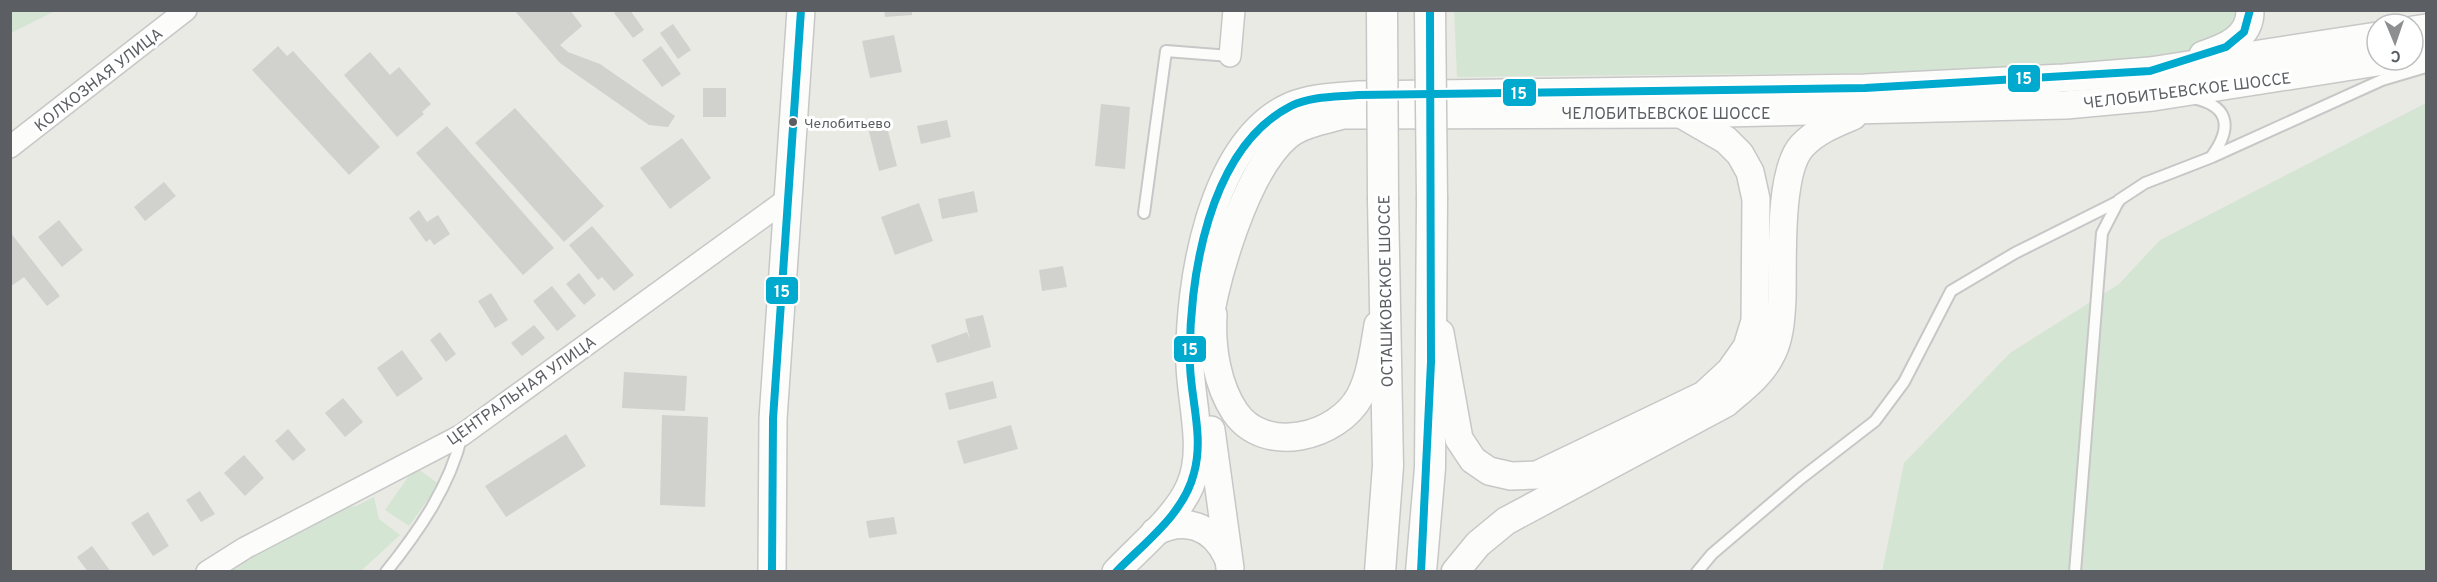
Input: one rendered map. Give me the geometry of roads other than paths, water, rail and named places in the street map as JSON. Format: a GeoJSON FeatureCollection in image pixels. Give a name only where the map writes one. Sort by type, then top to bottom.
{"type":"FeatureCollection","features":[{"type":"Feature","properties":{"kind":"main road","name":"ОСТАШКОВСКОЕ ШОССЕ"},"geometry":{"type":"LineString","coordinates":[[1380,572],[1388,466],[1382,10]]}},
{"type":"Feature","properties":{"kind":"main road"},"geometry":{"type":"LineString","coordinates":[[1421,572],[1430,468],[1431,10]]}},
{"type":"Feature","properties":{"kind":"street","name":"КОЛХОЗНАЯ УЛИЦА"},"geometry":{"type":"LineString","coordinates":[[10,147],[186,10]]}},
{"type":"Feature","properties":{"kind":"street"},"geometry":{"type":"LineString","coordinates":[[772,572],[771,464],[786,200],[801,10]]}},
{"type":"Feature","properties":{"kind":"street"},"geometry":{"type":"LineString","coordinates":[[1230,56],[1234,10]]}},
{"type":"Feature","properties":{"kind":"street"},"geometry":{"type":"LineString","coordinates":[[2150,71],[2226,47],[2244,32],[2250,10]]}},
{"type":"Feature","properties":{"kind":"street","name":"ЧЕЛОБИТЬЕВСКОЕ ШОССЕ"},"geometry":{"type":"LineString","coordinates":[[1116,572],[1174,512],[1190,487],[1197,462],[1190,327],[1203,242],[1217,198],[1249,141],[1267,121],[1291,106],[1318,99],[1358,95],[1865,88],[2064,78],[2150,71],[2365,38]]}},
{"type":"Feature","properties":{"kind":"street","name":"ЧЕЛОБИТЬЕВСКОЕ ШОССЕ"},"geometry":{"type":"LineString","coordinates":[[1230,570],[1205,379],[1209,314],[1221,267],[1246,200],[1274,149],[1288,134],[1314,123],[1343,115],[1365,113],[1680,114],[2066,105],[2153,97],[2365,64]]}},
{"type":"Feature","properties":{"kind":"street"},"geometry":{"type":"LineString","coordinates":[[1455,572],[1478,544],[1506,521],[1726,403],[1752,381],[1771,356],[1781,326],[1786,193],[1790,170],[1801,147],[1822,130],[1866,111]]}},
{"type":"Feature","properties":{"kind":"street"},"geometry":{"type":"LineString","coordinates":[[1432,268],[1440,336],[1459,440],[1473,459],[1489,471],[1511,476],[1537,476],[1704,394],[1730,371],[1747,347],[1755,321],[1756,199],[1750,172],[1740,154],[1725,140],[1680,114]]}},
{"type":"Feature","properties":{"kind":"street","name":"ЦЕНТРАЛЬНАЯ УЛИЦА"},"geometry":{"type":"LineString","coordinates":[[207,572],[245,548],[462,435],[786,200]]}},
{"type":"Feature","properties":{"kind":"street"},"geometry":{"type":"LineString","coordinates":[[1221,267],[1215,295],[1212,339],[1223,386],[1236,413],[1252,427],[1275,436],[1302,436],[1326,429],[1347,414],[1360,396],[1372,357],[1385,261]]}},
{"type":"Feature","properties":{"kind":"street","name":"ЧЕЛОБИТЬЕВСКОЕ ШОССЕ"},"geometry":{"type":"LineString","coordinates":[[1134,572],[1137,554],[1147,538],[1177,524],[1191,524],[1204,529],[1221,544],[1230,570]]}},
{"type":"Feature","properties":{"kind":"lane"},"geometry":{"type":"LineString","coordinates":[[1144,213],[1166,51],[1230,56]]}},
{"type":"Feature","properties":{"kind":"lane"},"geometry":{"type":"LineString","coordinates":[[1697,572],[1712,554],[1800,479],[1875,421],[1904,382],[1951,291],[2015,254],[2119,200],[2145,183],[2212,157],[2382,80],[2427,68]]}},
{"type":"Feature","properties":{"kind":"lane"},"geometry":{"type":"LineString","coordinates":[[2153,97],[2193,98],[2212,103],[2222,115],[2226,128],[2224,140],[2212,157]]}},
{"type":"Feature","properties":{"kind":"lane"},"geometry":{"type":"LineString","coordinates":[[2075,572],[2102,232],[2119,200]]}},
{"type":"Feature","properties":{"kind":"lane"},"geometry":{"type":"LineString","coordinates":[[386,572],[420,528],[455,463],[462,435]]}},
{"type":"Feature","properties":{"kind":"place","name":"Челобитьево"},"geometry":{"type":"Point","coordinates":[793,122]}}]}
